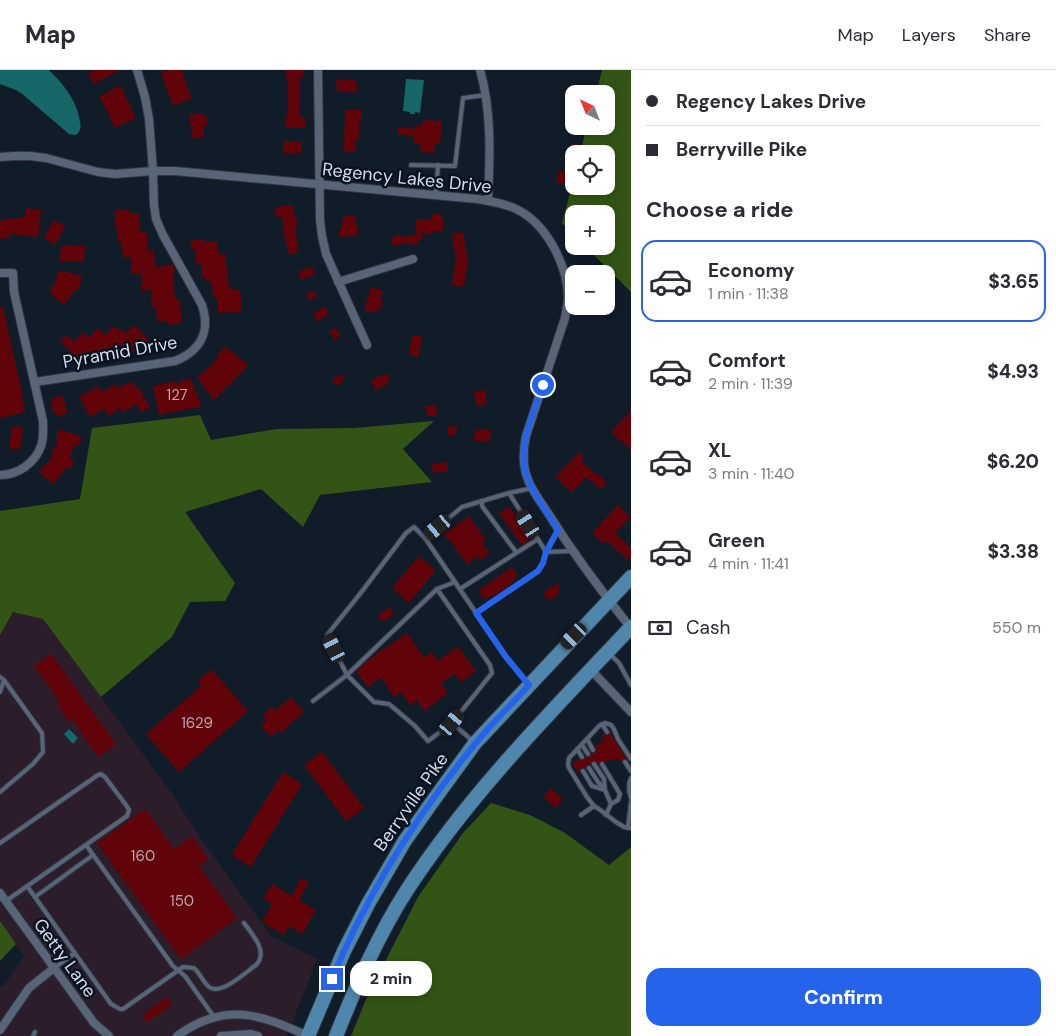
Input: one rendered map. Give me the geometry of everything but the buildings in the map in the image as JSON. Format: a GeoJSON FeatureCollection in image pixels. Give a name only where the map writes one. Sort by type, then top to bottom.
{"type":"FeatureCollection","features":[{"type":"Feature","properties":{"kind":"highway","name":"Berryville Pike"},"geometry":{"type":"LineString","coordinates":[[308,1036],[344,951],[368,904],[404,842],[430,805],[475,743],[631,577]]}},
{"type":"Feature","properties":{"kind":"highway"},"geometry":{"type":"LineString","coordinates":[[336,1036],[370,959],[406,892],[445,835],[501,767],[631,628]]}},
{"type":"Feature","properties":{"kind":"street","name":"Pyramid Drive"},"geometry":{"type":"LineString","coordinates":[[35,382],[175,362],[189,354],[202,338],[205,314],[202,305],[156,219],[149,119],[137,70]]}},
{"type":"Feature","properties":{"kind":"street"},"geometry":{"type":"LineString","coordinates":[[318,70],[320,220],[322,236],[326,254],[367,345]]}},
{"type":"Feature","properties":{"kind":"street"},"geometry":{"type":"LineString","coordinates":[[480,70],[486,95],[489,138],[488,201]]}},
{"type":"Feature","properties":{"kind":"street","name":"Regency Lakes Drive"},"geometry":{"type":"LineString","coordinates":[[0,157],[38,157],[98,172],[115,174],[175,171],[436,195],[502,203],[526,214],[544,232],[552,244],[563,270],[568,299],[564,318],[524,446],[523,461],[527,478],[558,530],[608,600],[631,628]]}},
{"type":"Feature","properties":{"kind":"street"},"geometry":{"type":"LineString","coordinates":[[338,282],[413,259]]}},
{"type":"Feature","properties":{"kind":"street"},"geometry":{"type":"LineString","coordinates":[[0,273],[13,273],[14,292],[43,421],[41,445],[32,461],[16,472],[0,475]]}},
{"type":"Feature","properties":{"kind":"street"},"geometry":{"type":"LineString","coordinates":[[591,670],[631,712]]}},
{"type":"Feature","properties":{"kind":"street","name":"Getty Lane"},"geometry":{"type":"LineString","coordinates":[[0,893],[94,1023],[110,1036]]}},
{"type":"Feature","properties":{"kind":"street"},"geometry":{"type":"LineString","coordinates":[[0,1030],[29,988],[54,968]]}},
{"type":"Feature","properties":{"kind":"street"},"geometry":{"type":"LineString","coordinates":[[177,1036],[199,1022],[214,1017],[226,1014],[243,1014],[286,1026],[308,1036]]}},
{"type":"Feature","properties":{"kind":"street"},"geometry":{"type":"LineString","coordinates":[[221,1036],[251,1034],[258,1036]]}},
{"type":"Feature","properties":{"kind":"lane"},"geometry":{"type":"LineString","coordinates":[[411,165],[455,166],[462,98],[486,95]]}},
{"type":"Feature","properties":{"kind":"lane"},"geometry":{"type":"LineString","coordinates":[[436,195],[438,165]]}},
{"type":"Feature","properties":{"kind":"lane"},"geometry":{"type":"LineString","coordinates":[[425,538],[462,507],[533,488]]}},
{"type":"Feature","properties":{"kind":"lane"},"geometry":{"type":"LineString","coordinates":[[509,493],[546,552]]}},
{"type":"Feature","properties":{"kind":"lane"},"geometry":{"type":"LineString","coordinates":[[482,501],[482,506],[516,552]]}},
{"type":"Feature","properties":{"kind":"lane"},"geometry":{"type":"LineString","coordinates":[[437,589],[490,665],[492,674],[452,723],[428,741],[415,726],[389,704],[374,702],[347,675],[327,635],[406,533],[414,527],[425,538],[506,657],[529,685]]}},
{"type":"Feature","properties":{"kind":"lane"},"geometry":{"type":"LineString","coordinates":[[476,613],[538,571],[558,530]]}},
{"type":"Feature","properties":{"kind":"lane"},"geometry":{"type":"LineString","coordinates":[[460,589],[538,539]]}},
{"type":"Feature","properties":{"kind":"lane"},"geometry":{"type":"LineString","coordinates":[[546,552],[574,551]]}},
{"type":"Feature","properties":{"kind":"lane"},"geometry":{"type":"LineString","coordinates":[[313,701],[347,675],[437,589],[455,582]]}},
{"type":"Feature","properties":{"kind":"lane"},"geometry":{"type":"LineString","coordinates":[[607,652],[619,663],[631,685]]}},
{"type":"Feature","properties":{"kind":"lane"},"geometry":{"type":"LineString","coordinates":[[0,692],[2,678]]}},
{"type":"Feature","properties":{"kind":"lane"},"geometry":{"type":"LineString","coordinates":[[0,792],[33,764],[43,752],[42,733],[2,678]]}},
{"type":"Feature","properties":{"kind":"lane"},"geometry":{"type":"LineString","coordinates":[[452,723],[475,743]]}},
{"type":"Feature","properties":{"kind":"lane"},"geometry":{"type":"LineString","coordinates":[[631,759],[611,725],[605,723],[577,749],[568,761],[569,768],[594,806],[616,822],[630,828],[631,800],[629,785],[631,778]]}},
{"type":"Feature","properties":{"kind":"lane"},"geometry":{"type":"LineString","coordinates":[[602,724],[607,732]]}},
{"type":"Feature","properties":{"kind":"lane"},"geometry":{"type":"LineString","coordinates":[[587,739],[593,750]]}},
{"type":"Feature","properties":{"kind":"lane"},"geometry":{"type":"LineString","coordinates":[[582,745],[588,754]]}},
{"type":"Feature","properties":{"kind":"lane"},"geometry":{"type":"LineString","coordinates":[[577,749],[582,757]]}},
{"type":"Feature","properties":{"kind":"lane"},"geometry":{"type":"LineString","coordinates":[[573,754],[577,760]]}},
{"type":"Feature","properties":{"kind":"lane"},"geometry":{"type":"LineString","coordinates":[[625,762],[631,772]]}},
{"type":"Feature","properties":{"kind":"lane"},"geometry":{"type":"LineString","coordinates":[[594,764],[604,779],[611,804]]}},
{"type":"Feature","properties":{"kind":"lane"},"geometry":{"type":"LineString","coordinates":[[602,764],[620,794],[618,800],[611,804],[606,815]]}},
{"type":"Feature","properties":{"kind":"lane"},"geometry":{"type":"LineString","coordinates":[[589,768],[606,790]]}},
{"type":"Feature","properties":{"kind":"lane"},"geometry":{"type":"LineString","coordinates":[[583,771],[592,786],[606,790]]}},
{"type":"Feature","properties":{"kind":"lane"},"geometry":{"type":"LineString","coordinates":[[0,843],[95,776],[101,774],[126,804],[127,816],[6,901]]}},
{"type":"Feature","properties":{"kind":"lane"},"geometry":{"type":"LineString","coordinates":[[581,815],[594,806]]}},
{"type":"Feature","properties":{"kind":"lane"},"geometry":{"type":"LineString","coordinates":[[86,845],[173,966],[185,976],[214,1017]]}},
{"type":"Feature","properties":{"kind":"lane"},"geometry":{"type":"LineString","coordinates":[[35,897],[93,854]]}},
{"type":"Feature","properties":{"kind":"lane"},"geometry":{"type":"LineString","coordinates":[[27,886],[111,1004],[120,1009],[123,1009],[183,967],[194,968],[211,988],[224,988],[260,961],[258,943],[244,923]]}},
{"type":"Feature","properties":{"kind":"lane"},"geometry":{"type":"LineString","coordinates":[[54,968],[76,953]]}},
{"type":"Feature","properties":{"kind":"shaded area"},"geometry":{"type":"Polygon","coordinates":[[[0,70],[49,70],[64,86],[75,104],[81,125],[78,133],[76,135],[69,134],[21,93],[0,84],[0,70]]]}},
{"type":"Feature","properties":{"kind":"shaded area"},"geometry":{"type":"Polygon","coordinates":[[[406,79],[424,80],[420,113],[410,114],[410,112],[403,111],[406,79]]]}},
{"type":"Feature","properties":{"kind":"shaded area"},"geometry":{"type":"Polygon","coordinates":[[[30,601],[171,792],[200,837],[271,936],[317,959],[287,1036],[0,1036],[0,986],[3,987],[24,956],[0,921],[0,620],[30,601]]]}},
{"type":"Feature","properties":{"kind":"shaded area"},"geometry":{"type":"Polygon","coordinates":[[[69,729],[78,738],[73,744],[64,734],[69,729]]]}},
{"type":"Feature","properties":{"kind":"green space"},"geometry":{"type":"Polygon","coordinates":[[[602,70],[631,70],[631,292],[615,276],[615,265],[604,265],[594,255],[615,255],[615,205],[567,205],[569,195],[615,195],[615,145],[582,145],[585,135],[615,135],[615,85],[598,85],[602,70]]]}},
{"type":"Feature","properties":{"kind":"green space"},"geometry":{"type":"Polygon","coordinates":[[[565,212],[565,226],[562,223],[565,212]]]}},
{"type":"Feature","properties":{"kind":"green space"},"geometry":{"type":"Polygon","coordinates":[[[200,415],[211,440],[277,429],[354,428],[434,421],[403,449],[432,482],[320,495],[303,527],[261,489],[185,512],[235,583],[225,601],[190,602],[172,637],[101,697],[43,619],[13,612],[0,635],[0,511],[80,499],[92,428],[200,415]]]}},
{"type":"Feature","properties":{"kind":"green space"},"geometry":{"type":"Polygon","coordinates":[[[491,803],[530,815],[565,833],[609,865],[631,847],[631,1036],[351,1036],[367,997],[418,897],[463,833],[491,803]]]}},
{"type":"Feature","properties":{"kind":"green space"},"geometry":{"type":"Polygon","coordinates":[[[0,921],[16,944],[0,961],[0,921]]]}},
{"type":"Feature","properties":{"kind":"route"},"geometry":{"type":"LineString","coordinates":[[332,979],[368,904],[404,842],[475,743],[529,685],[506,657],[476,613],[538,571],[558,530],[528,481],[523,461],[526,436],[543,385]]}}]}
